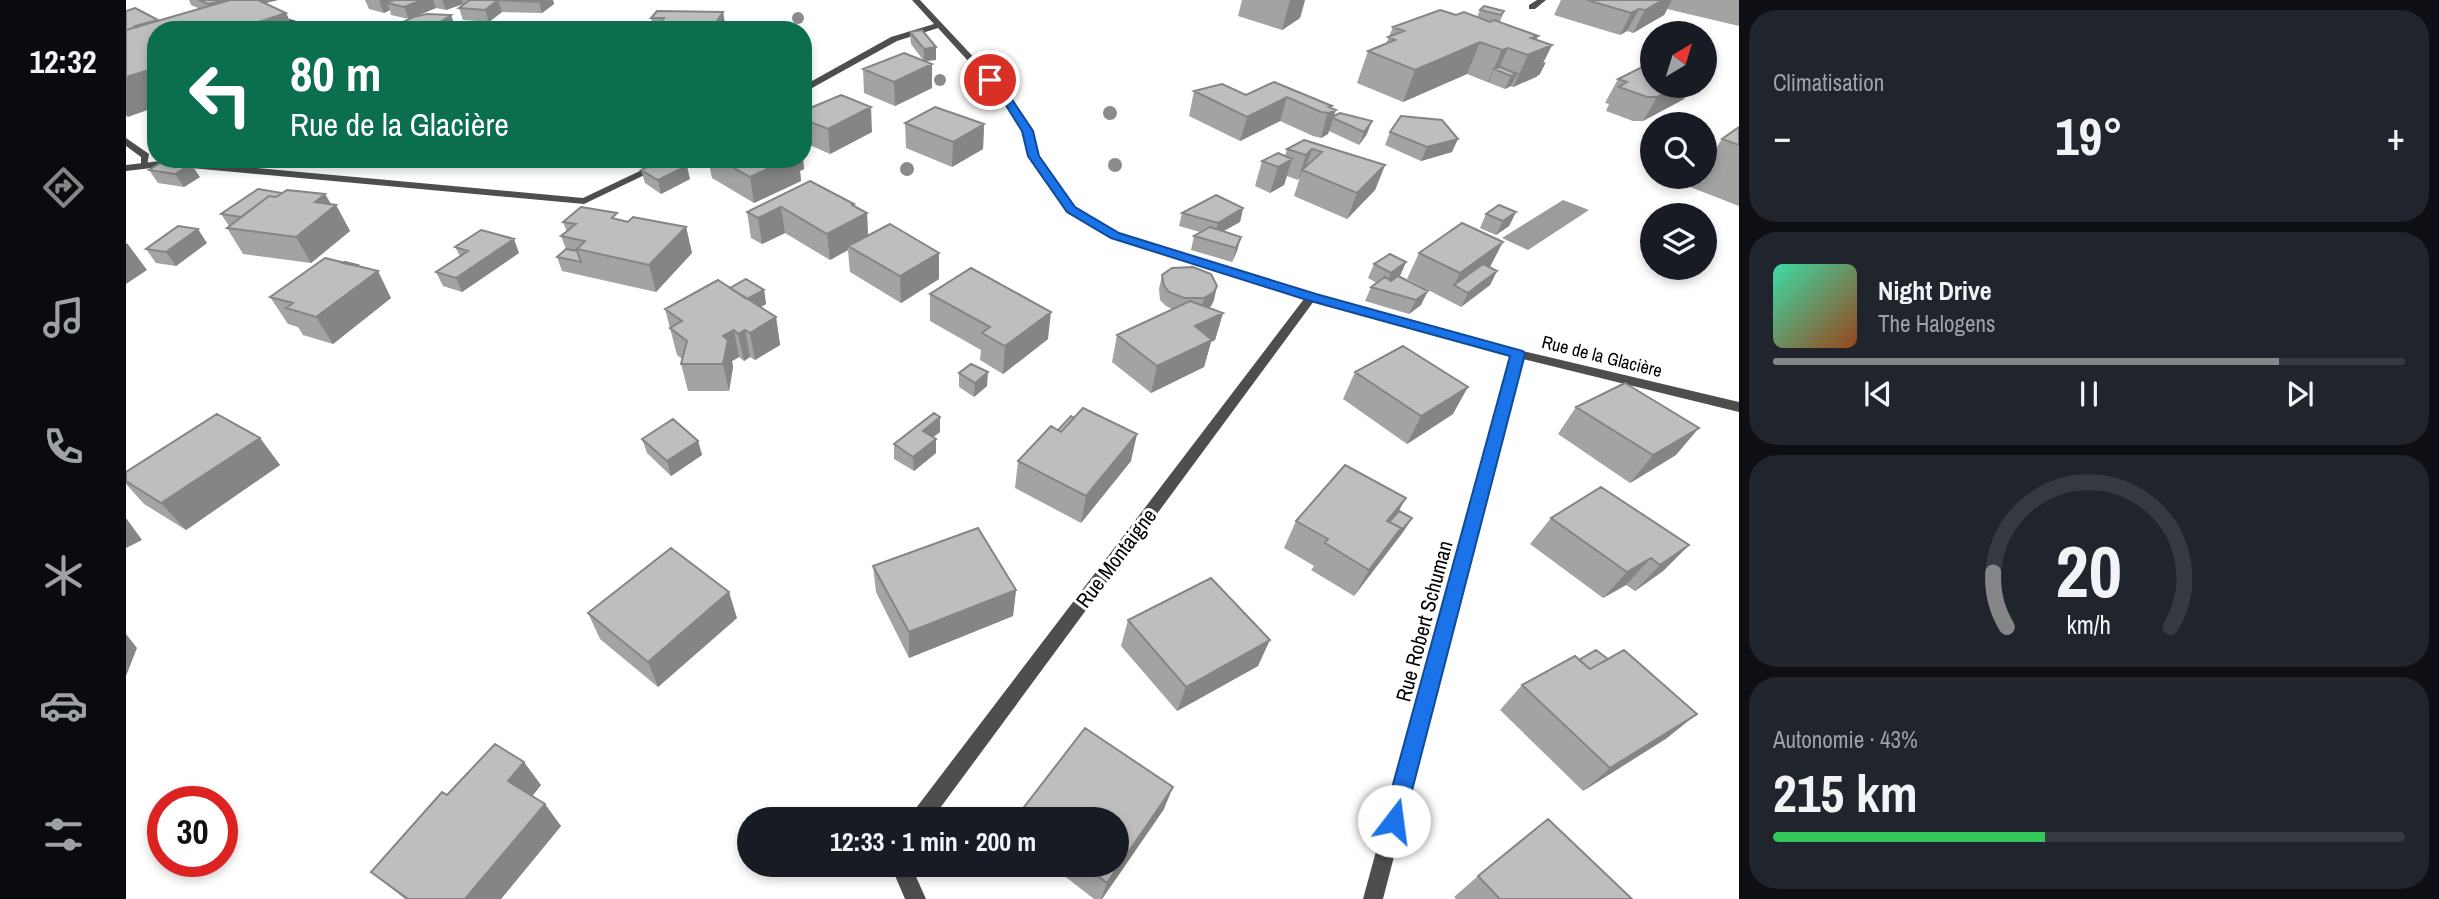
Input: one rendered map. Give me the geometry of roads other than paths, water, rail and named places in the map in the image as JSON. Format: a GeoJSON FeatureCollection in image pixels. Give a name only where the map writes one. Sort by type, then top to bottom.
{"type":"FeatureCollection","features":[{"type":"Feature","properties":{"kind":"street","name":"Rue de la Glacière"},"geometry":{"type":"LineString","coordinates":[[916,0],[1006,97],[1027,131],[1034,156],[1071,210],[1115,236],[1311,297],[1518,354],[1739,407]]}},
{"type":"Feature","properties":{"kind":"street"},"geometry":{"type":"LineString","coordinates":[[1532,7],[1542,0]]}},
{"type":"Feature","properties":{"kind":"street"},"geometry":{"type":"LineString","coordinates":[[266,15],[285,21]]}},
{"type":"Feature","properties":{"kind":"street"},"geometry":{"type":"LineString","coordinates":[[812,85],[894,38],[940,25]]}},
{"type":"Feature","properties":{"kind":"street"},"geometry":{"type":"LineString","coordinates":[[126,141],[146,156],[144,164]]}},
{"type":"Feature","properties":{"kind":"street"},"geometry":{"type":"LineString","coordinates":[[126,168],[147,164]]}},
{"type":"Feature","properties":{"kind":"street"},"geometry":{"type":"LineString","coordinates":[[224,168],[584,201],[654,168]]}},
{"type":"Feature","properties":{"kind":"street","name":"Rue Montaigne"},"geometry":{"type":"LineString","coordinates":[[929,807],[1311,297]]}},
{"type":"Feature","properties":{"kind":"street","name":"Rue Robert Schuman"},"geometry":{"type":"LineString","coordinates":[[1373,899],[1518,354]]}},
{"type":"Feature","properties":{"kind":"street"},"geometry":{"type":"LineString","coordinates":[[906,877],[916,899]]}}]}
